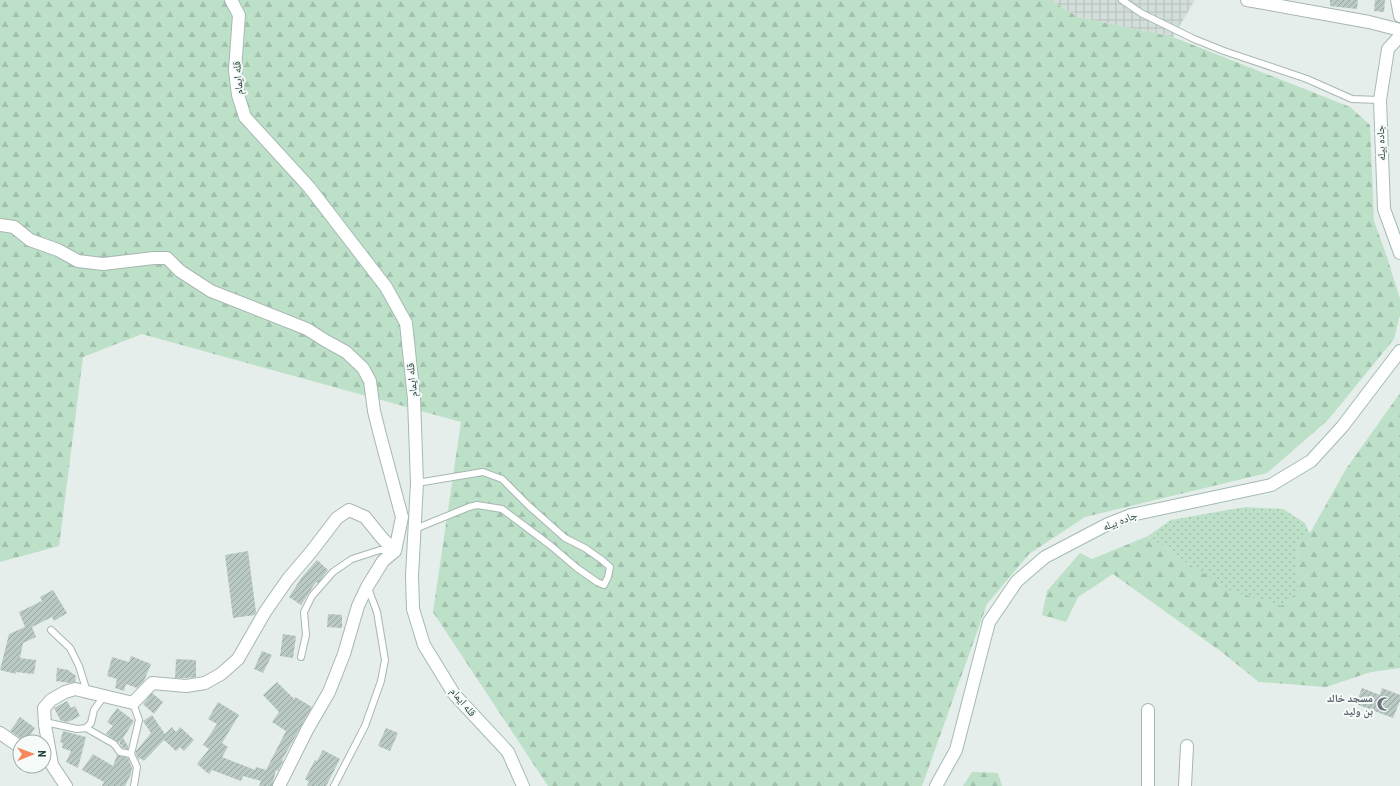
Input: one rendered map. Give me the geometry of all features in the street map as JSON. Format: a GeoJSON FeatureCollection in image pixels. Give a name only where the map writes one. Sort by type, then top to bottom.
{"type":"FeatureCollection","features":[{"type":"Feature","properties":{"kind":"street","name":"قله ایمام"},"geometry":{"type":"LineString","coordinates":[[231,0],[239,15],[235,70],[238,95],[245,117],[309,187],[386,288],[406,323],[414,398],[417,483],[412,576],[413,610],[424,645],[454,694],[508,752],[523,786]]}},
{"type":"Feature","properties":{"kind":"street"},"geometry":{"type":"LineString","coordinates":[[1247,0],[1309,5],[1400,30]]}},
{"type":"Feature","properties":{"kind":"street"},"geometry":{"type":"LineString","coordinates":[[1397,0],[1400,16]]}},
{"type":"Feature","properties":{"kind":"street","name":"جاده بیله"},"geometry":{"type":"LineString","coordinates":[[1400,36],[1388,50],[1380,100],[1384,209],[1400,253]]}},
{"type":"Feature","properties":{"kind":"street"},"geometry":{"type":"LineString","coordinates":[[0,225],[14,227],[30,240],[58,250],[78,262],[104,264],[154,258],[167,258],[180,271],[211,290],[307,329],[346,352],[363,368],[370,381],[374,411],[402,517],[395,551],[383,561],[367,587],[358,606],[344,654],[329,692],[307,730],[279,786]]}},
{"type":"Feature","properties":{"kind":"street","name":"جاده بیله"},"geometry":{"type":"LineString","coordinates":[[936,786],[956,750],[989,622],[1017,581],[1045,557],[1108,524],[1131,515],[1271,485],[1311,461],[1342,427],[1400,351]]}},
{"type":"Feature","properties":{"kind":"street"},"geometry":{"type":"LineString","coordinates":[[45,734],[44,708],[50,700],[65,692],[75,689],[133,702],[152,683],[186,686],[205,683],[221,674],[238,659],[265,612],[288,579],[338,518],[349,510],[365,517],[395,551]]}},
{"type":"Feature","properties":{"kind":"street"},"geometry":{"type":"LineString","coordinates":[[1148,710],[1148,786]]}},
{"type":"Feature","properties":{"kind":"street"},"geometry":{"type":"LineString","coordinates":[[0,733],[12,741]]}},
{"type":"Feature","properties":{"kind":"street"},"geometry":{"type":"LineString","coordinates":[[1185,786],[1187,746]]}},
{"type":"Feature","properties":{"kind":"street"},"geometry":{"type":"LineString","coordinates":[[52,769],[66,786]]}},
{"type":"Feature","properties":{"kind":"lane"},"geometry":{"type":"LineString","coordinates":[[1122,0],[1140,13],[1194,39],[1224,51],[1307,79],[1352,98],[1380,100]]}},
{"type":"Feature","properties":{"kind":"lane"},"geometry":{"type":"LineString","coordinates":[[415,529],[477,505],[502,509],[597,582],[604,585],[608,577],[610,567],[602,560],[565,538],[529,506],[502,479],[482,472],[417,483]]}},
{"type":"Feature","properties":{"kind":"lane"},"geometry":{"type":"LineString","coordinates":[[301,657],[306,635],[304,612],[312,596],[333,572],[352,559],[380,550],[395,551]]}},
{"type":"Feature","properties":{"kind":"lane"},"geometry":{"type":"LineString","coordinates":[[334,786],[365,726],[381,681],[385,660],[377,612],[367,587]]}},
{"type":"Feature","properties":{"kind":"lane"},"geometry":{"type":"LineString","coordinates":[[51,630],[70,648],[79,666],[87,692]]}},
{"type":"Feature","properties":{"kind":"lane"},"geometry":{"type":"LineString","coordinates":[[86,728],[91,723],[94,710],[104,696]]}},
{"type":"Feature","properties":{"kind":"lane"},"geometry":{"type":"LineString","coordinates":[[133,702],[139,720],[131,754],[137,767],[134,786]]}},
{"type":"Feature","properties":{"kind":"lane"},"geometry":{"type":"LineString","coordinates":[[44,722],[77,729],[86,728],[114,744],[120,752],[131,754]]}},
{"type":"Feature","properties":{"kind":"shaded area"},"geometry":{"type":"Polygon","coordinates":[[[1050,0],[1195,0],[1173,37],[1078,17],[1050,0]]]}},
{"type":"Feature","properties":{"kind":"green space"},"geometry":{"type":"Polygon","coordinates":[[[0,0],[1050,0],[1078,17],[1173,37],[1350,107],[1370,125],[1374,221],[1400,299],[1400,314],[1394,339],[1328,420],[1267,473],[1085,517],[1029,554],[987,604],[922,786],[548,786],[433,612],[461,422],[142,334],[83,357],[59,546],[0,562],[0,0]]]}},
{"type":"Feature","properties":{"kind":"green space"},"geometry":{"type":"Polygon","coordinates":[[[1400,393],[1400,668],[1371,672],[1326,687],[1259,682],[1223,653],[1113,574],[1078,597],[1066,622],[1042,615],[1047,591],[1080,553],[1092,559],[1148,536],[1181,559],[1298,592],[1297,543],[1310,533],[1346,469],[1400,393]]]}},
{"type":"Feature","properties":{"kind":"green space"},"geometry":{"type":"Polygon","coordinates":[[[1245,507],[1283,509],[1305,523],[1310,534],[1297,543],[1298,592],[1281,606],[1229,590],[1148,536],[1171,520],[1245,507]]]}},
{"type":"Feature","properties":{"kind":"green space"},"geometry":{"type":"Polygon","coordinates":[[[972,772],[998,773],[1002,786],[963,786],[972,772]]]}},
{"type":"Feature","properties":{"kind":"building"},"geometry":{"type":"Polygon","coordinates":[[[1330,0],[1358,0],[1357,9],[1330,6],[1330,0]]]}},
{"type":"Feature","properties":{"kind":"building"},"geometry":{"type":"Polygon","coordinates":[[[1375,0],[1385,0],[1384,12],[1374,11],[1375,0]]]}},
{"type":"Feature","properties":{"kind":"building"},"geometry":{"type":"Polygon","coordinates":[[[248,551],[256,612],[255,615],[233,618],[225,555],[248,551]]]}},
{"type":"Feature","properties":{"kind":"building"},"geometry":{"type":"Polygon","coordinates":[[[317,560],[328,570],[318,583],[316,582],[301,605],[289,597],[302,577],[317,560]]]}},
{"type":"Feature","properties":{"kind":"building"},"geometry":{"type":"Polygon","coordinates":[[[53,590],[67,613],[54,621],[52,617],[32,627],[36,637],[23,643],[20,658],[36,660],[34,674],[16,672],[16,674],[0,670],[9,634],[25,627],[19,612],[42,601],[40,597],[53,590]]]}},
{"type":"Feature","properties":{"kind":"building"},"geometry":{"type":"Polygon","coordinates":[[[328,614],[342,615],[342,628],[327,627],[328,614]]]}},
{"type":"Feature","properties":{"kind":"building"},"geometry":{"type":"Polygon","coordinates":[[[283,634],[296,636],[293,658],[280,656],[283,634]]]}},
{"type":"Feature","properties":{"kind":"building"},"geometry":{"type":"Polygon","coordinates":[[[262,651],[272,655],[263,673],[254,669],[262,651]]]}},
{"type":"Feature","properties":{"kind":"building"},"geometry":{"type":"Polygon","coordinates":[[[131,656],[151,664],[144,681],[137,688],[126,684],[124,691],[115,688],[117,679],[107,676],[112,657],[129,662],[131,656]]]}},
{"type":"Feature","properties":{"kind":"building"},"geometry":{"type":"Polygon","coordinates":[[[176,659],[196,660],[196,677],[175,678],[176,659]]]}},
{"type":"Feature","properties":{"kind":"building"},"geometry":{"type":"Polygon","coordinates":[[[57,668],[68,670],[76,676],[75,682],[70,683],[56,681],[57,668]]]}},
{"type":"Feature","properties":{"kind":"building"},"geometry":{"type":"Polygon","coordinates":[[[277,682],[294,699],[295,697],[312,707],[282,760],[283,761],[278,771],[276,770],[272,786],[259,786],[261,781],[243,776],[241,781],[212,770],[209,774],[197,764],[209,749],[203,745],[217,724],[208,719],[218,702],[239,715],[222,743],[228,747],[222,757],[255,770],[256,767],[266,770],[286,731],[272,722],[279,712],[263,695],[277,682]]]}},
{"type":"Feature","properties":{"kind":"building"},"geometry":{"type":"Polygon","coordinates":[[[1362,688],[1380,695],[1382,688],[1400,695],[1400,701],[1393,718],[1356,704],[1362,688]]]}},
{"type":"Feature","properties":{"kind":"building"},"geometry":{"type":"Polygon","coordinates":[[[152,693],[163,702],[154,714],[143,704],[152,693]]]}},
{"type":"Feature","properties":{"kind":"building"},"geometry":{"type":"Polygon","coordinates":[[[67,701],[71,708],[75,706],[80,716],[68,722],[61,721],[54,708],[67,701]]]}},
{"type":"Feature","properties":{"kind":"building"},"geometry":{"type":"Polygon","coordinates":[[[117,708],[134,721],[123,738],[128,746],[128,749],[123,748],[120,741],[119,743],[106,734],[113,726],[107,722],[117,708]]]}},
{"type":"Feature","properties":{"kind":"building"},"geometry":{"type":"Polygon","coordinates":[[[152,715],[165,734],[172,727],[176,732],[180,727],[194,740],[184,751],[180,747],[176,751],[164,740],[144,761],[140,758],[139,760],[136,751],[151,733],[143,721],[152,715]]]}},
{"type":"Feature","properties":{"kind":"building"},"geometry":{"type":"Polygon","coordinates":[[[20,717],[35,728],[31,734],[14,734],[10,731],[20,717]]]}},
{"type":"Feature","properties":{"kind":"building"},"geometry":{"type":"Polygon","coordinates":[[[386,728],[398,733],[390,751],[378,746],[386,728]]]}},
{"type":"Feature","properties":{"kind":"building"},"geometry":{"type":"Polygon","coordinates":[[[63,731],[86,737],[78,768],[66,762],[71,751],[62,748],[63,743],[60,742],[63,731]]]}},
{"type":"Feature","properties":{"kind":"building"},"geometry":{"type":"Polygon","coordinates":[[[323,750],[340,759],[326,786],[307,786],[309,782],[305,779],[315,760],[317,761],[323,750]]]}},
{"type":"Feature","properties":{"kind":"building"},"geometry":{"type":"Polygon","coordinates":[[[93,754],[113,766],[117,755],[128,758],[132,768],[131,774],[125,786],[102,786],[104,782],[82,770],[93,754]]]}},
{"type":"Feature","properties":{"kind":"place","name":"مسجد خالد بن ولید"},"geometry":{"type":"Point","coordinates":[1384,704]}}]}
